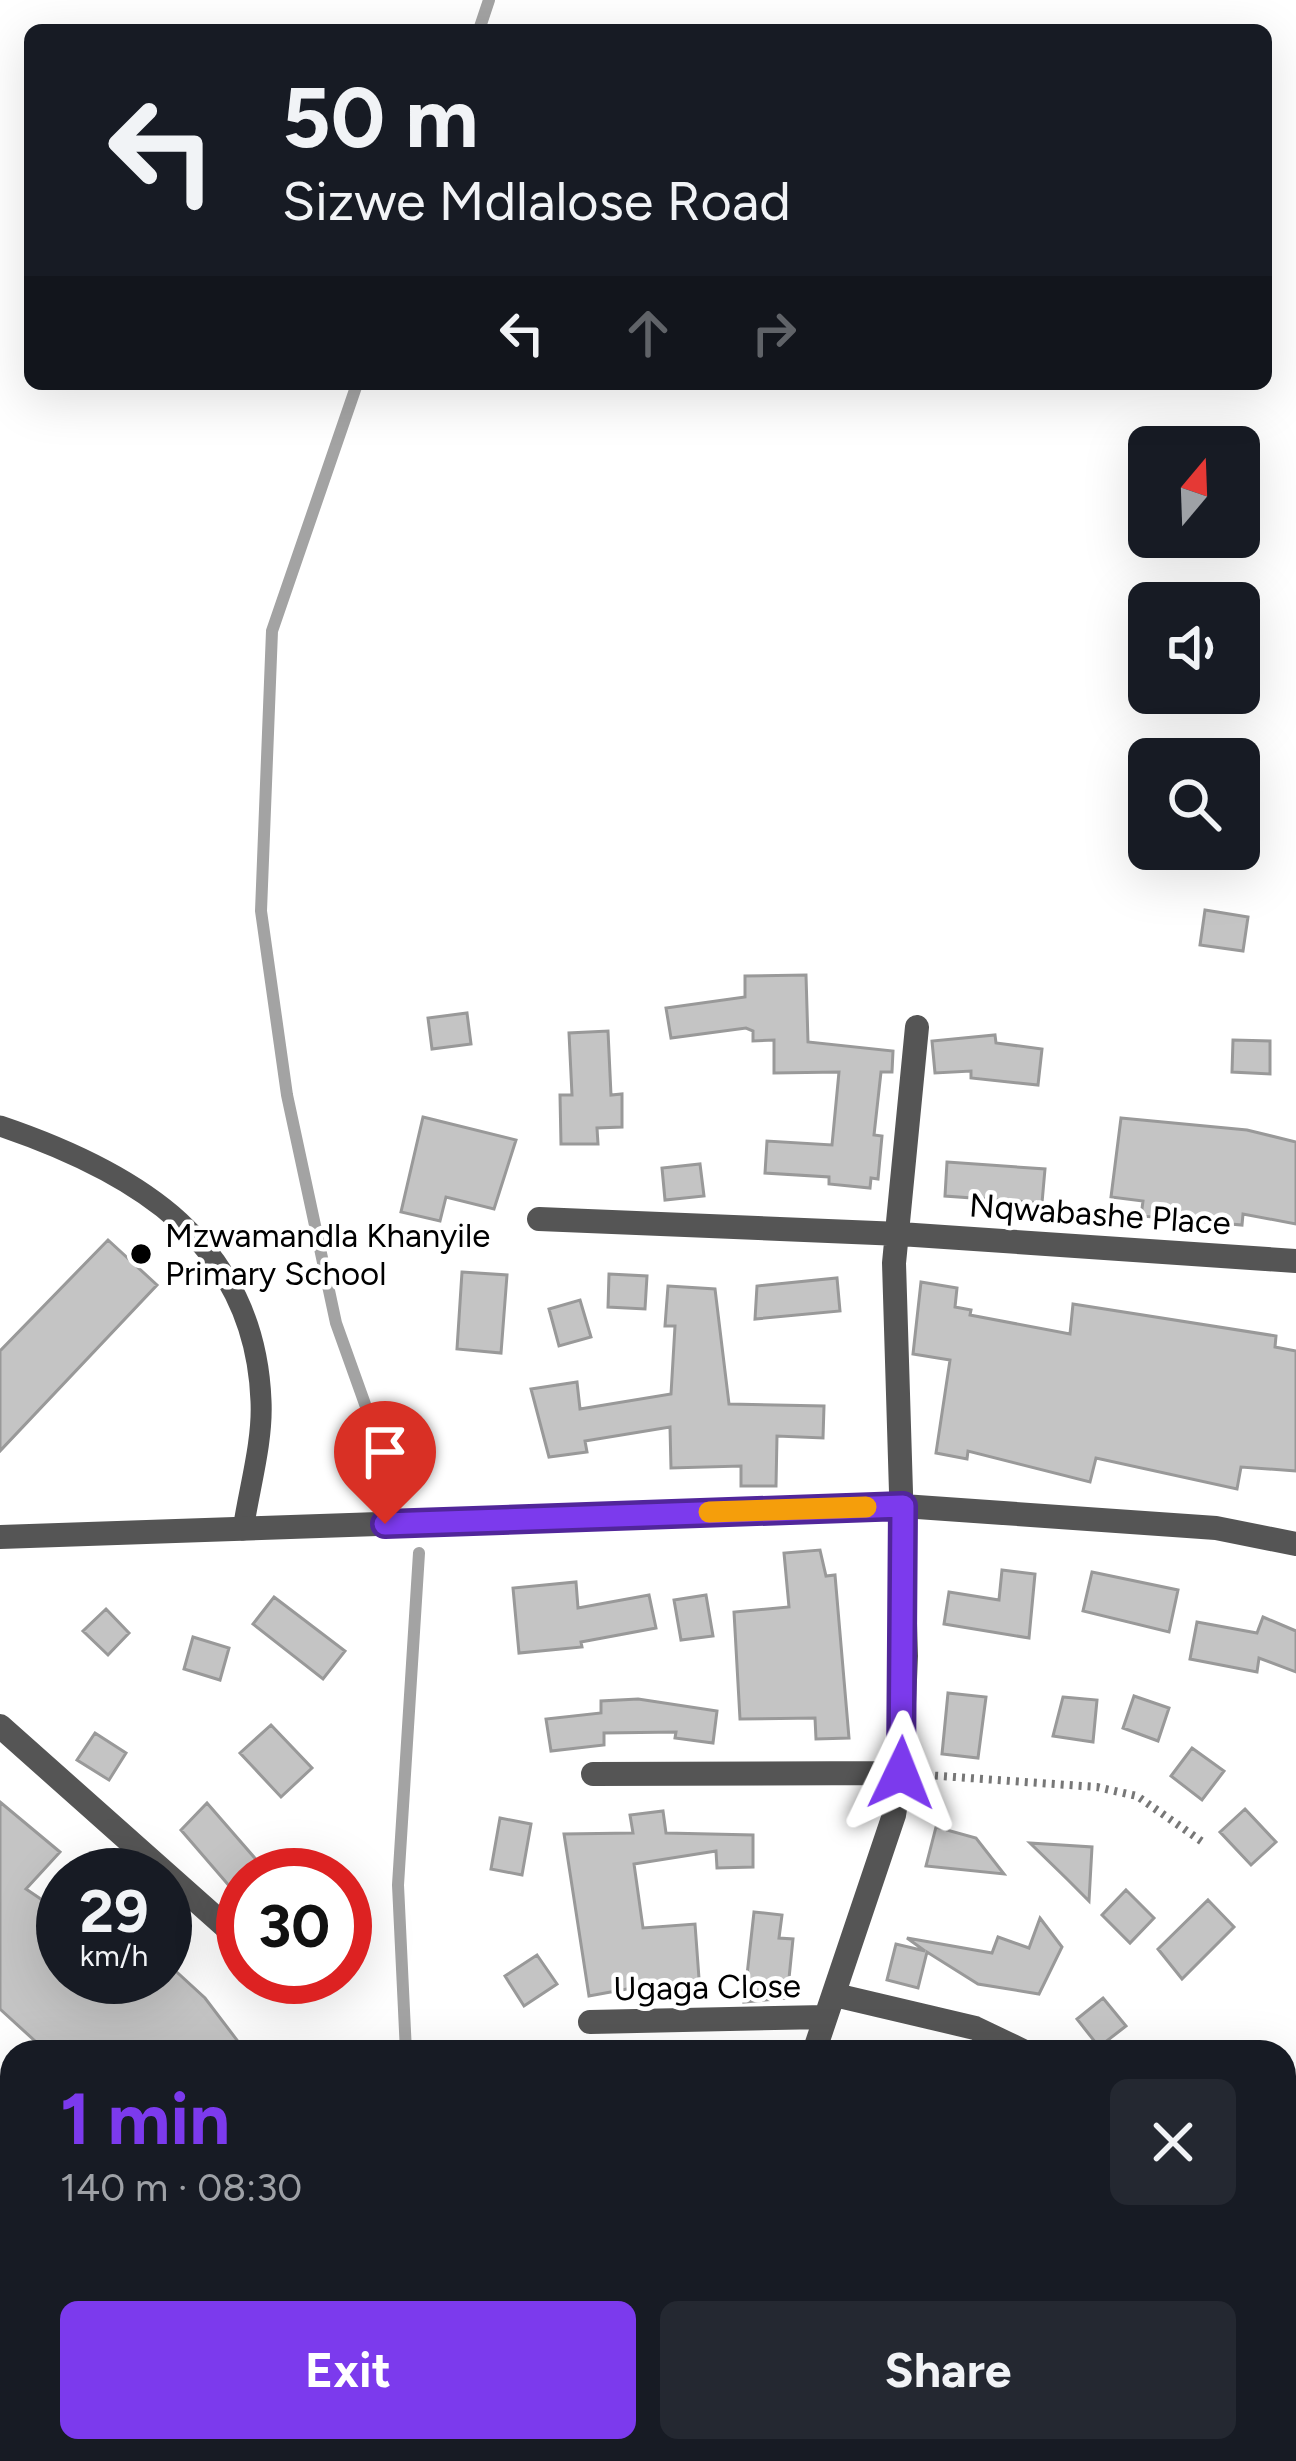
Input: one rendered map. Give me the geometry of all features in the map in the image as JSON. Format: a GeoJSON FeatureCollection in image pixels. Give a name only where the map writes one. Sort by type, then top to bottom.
{"type":"FeatureCollection","features":[{"type":"Feature","properties":{"kind":"street"},"geometry":{"type":"LineString","coordinates":[[818,2040],[894,1815],[901,1773],[903,1506],[895,1334],[917,1027]]}},
{"type":"Feature","properties":{"kind":"street","name":"Nqwabashe Place"},"geometry":{"type":"LineString","coordinates":[[538,1219],[900,1234],[1296,1261]]}},
{"type":"Feature","properties":{"kind":"street"},"geometry":{"type":"LineString","coordinates":[[0,1537],[903,1506],[1216,1528],[1296,1544]]}},
{"type":"Feature","properties":{"kind":"street"},"geometry":{"type":"LineString","coordinates":[[0,1726],[216,1918]]}},
{"type":"Feature","properties":{"kind":"street"},"geometry":{"type":"LineString","coordinates":[[593,1774],[901,1773]]}},
{"type":"Feature","properties":{"kind":"street","name":"Ugaga Close"},"geometry":{"type":"LineString","coordinates":[[590,2022],[831,2006],[975,2028],[1000,2040]]}},
{"type":"Feature","properties":{"kind":"lane"},"geometry":{"type":"LineString","coordinates":[[0,1126],[43,1141],[146,1192],[201,1238],[226,1277],[250,1324],[262,1403],[243,1530]]}},
{"type":"Feature","properties":{"kind":"path"},"geometry":{"type":"LineString","coordinates":[[901,1773],[1097,1787],[1137,1796],[1204,1843]]}},
{"type":"Feature","properties":{"kind":"building"},"geometry":{"type":"Polygon","coordinates":[[[1205,910],[1248,917],[1243,951],[1200,945],[1205,910]]]}},
{"type":"Feature","properties":{"kind":"building"},"geometry":{"type":"Polygon","coordinates":[[[806,975],[808,1042],[893,1051],[892,1072],[881,1072],[874,1135],[882,1136],[878,1179],[871,1178],[870,1188],[829,1184],[829,1177],[765,1173],[767,1141],[832,1145],[839,1072],[774,1073],[774,1040],[753,1041],[753,1031],[746,1028],[671,1038],[666,1008],[745,997],[745,976],[806,975]]]}},
{"type":"Feature","properties":{"kind":"building"},"geometry":{"type":"Polygon","coordinates":[[[467,1013],[471,1044],[432,1049],[428,1018],[467,1013]]]}},
{"type":"Feature","properties":{"kind":"building"},"geometry":{"type":"Polygon","coordinates":[[[608,1031],[611,1095],[622,1094],[622,1127],[597,1128],[598,1144],[561,1144],[560,1095],[572,1095],[569,1033],[608,1031]]]}},
{"type":"Feature","properties":{"kind":"building"},"geometry":{"type":"Polygon","coordinates":[[[995,1035],[996,1043],[1042,1049],[1038,1085],[971,1078],[971,1071],[935,1073],[932,1041],[995,1035]]]}},
{"type":"Feature","properties":{"kind":"building"},"geometry":{"type":"Polygon","coordinates":[[[1233,1040],[1270,1041],[1270,1074],[1232,1072],[1233,1040]]]}},
{"type":"Feature","properties":{"kind":"building"},"geometry":{"type":"Polygon","coordinates":[[[423,1117],[516,1140],[494,1209],[446,1197],[440,1221],[401,1212],[423,1117]]]}},
{"type":"Feature","properties":{"kind":"building"},"geometry":{"type":"Polygon","coordinates":[[[1121,1118],[1247,1130],[1296,1142],[1296,1224],[1243,1214],[1242,1225],[1141,1216],[1143,1201],[1111,1197],[1121,1118]]]}},
{"type":"Feature","properties":{"kind":"building"},"geometry":{"type":"Polygon","coordinates":[[[947,1162],[1045,1169],[1042,1203],[945,1196],[947,1162]]]}},
{"type":"Feature","properties":{"kind":"building"},"geometry":{"type":"Polygon","coordinates":[[[700,1164],[704,1196],[665,1200],[662,1168],[700,1164]]]}},
{"type":"Feature","properties":{"kind":"building"},"geometry":{"type":"Polygon","coordinates":[[[108,1240],[157,1285],[0,1451],[0,1351],[108,1240]]]}},
{"type":"Feature","properties":{"kind":"building"},"geometry":{"type":"Polygon","coordinates":[[[462,1272],[507,1275],[501,1353],[457,1349],[462,1272]]]}},
{"type":"Feature","properties":{"kind":"building"},"geometry":{"type":"Polygon","coordinates":[[[609,1274],[647,1276],[645,1309],[608,1307],[609,1274]]]}},
{"type":"Feature","properties":{"kind":"building"},"geometry":{"type":"Polygon","coordinates":[[[837,1278],[840,1311],[755,1319],[757,1286],[837,1278]]]}},
{"type":"Feature","properties":{"kind":"building"},"geometry":{"type":"Polygon","coordinates":[[[921,1282],[957,1288],[955,1307],[971,1310],[970,1315],[1070,1334],[1073,1304],[1276,1336],[1275,1347],[1296,1351],[1296,1471],[1241,1467],[1237,1489],[1096,1458],[1090,1482],[968,1451],[967,1459],[936,1453],[950,1360],[913,1354],[921,1282]]]}},
{"type":"Feature","properties":{"kind":"building"},"geometry":{"type":"Polygon","coordinates":[[[668,1286],[715,1289],[729,1404],[824,1406],[823,1438],[777,1436],[776,1486],[741,1486],[741,1466],[671,1468],[670,1427],[585,1441],[587,1452],[549,1457],[531,1389],[577,1382],[580,1409],[671,1394],[675,1326],[665,1326],[668,1286]]]}},
{"type":"Feature","properties":{"kind":"building"},"geometry":{"type":"Polygon","coordinates":[[[580,1300],[591,1337],[559,1346],[549,1309],[580,1300]]]}},
{"type":"Feature","properties":{"kind":"building"},"geometry":{"type":"Polygon","coordinates":[[[820,1550],[826,1576],[835,1575],[849,1738],[816,1739],[815,1718],[740,1719],[734,1612],[789,1607],[784,1553],[820,1550]]]}},
{"type":"Feature","properties":{"kind":"building"},"geometry":{"type":"Polygon","coordinates":[[[1002,1570],[1035,1574],[1029,1638],[944,1624],[949,1592],[999,1600],[1002,1570]]]}},
{"type":"Feature","properties":{"kind":"building"},"geometry":{"type":"Polygon","coordinates":[[[1092,1572],[1178,1590],[1169,1632],[1083,1611],[1092,1572]]]}},
{"type":"Feature","properties":{"kind":"building"},"geometry":{"type":"Polygon","coordinates":[[[576,1582],[578,1608],[649,1595],[656,1628],[581,1642],[582,1647],[519,1653],[513,1588],[576,1582]]]}},
{"type":"Feature","properties":{"kind":"building"},"geometry":{"type":"Polygon","coordinates":[[[706,1595],[713,1636],[681,1640],[674,1600],[706,1595]]]}},
{"type":"Feature","properties":{"kind":"building"},"geometry":{"type":"Polygon","coordinates":[[[274,1597],[345,1651],[323,1679],[253,1624],[274,1597]]]}},
{"type":"Feature","properties":{"kind":"building"},"geometry":{"type":"Polygon","coordinates":[[[106,1609],[129,1633],[108,1655],[83,1631],[106,1609]]]}},
{"type":"Feature","properties":{"kind":"building"},"geometry":{"type":"Polygon","coordinates":[[[1263,1617],[1296,1631],[1296,1672],[1259,1658],[1257,1672],[1190,1659],[1197,1622],[1257,1633],[1263,1617]]]}},
{"type":"Feature","properties":{"kind":"building"},"geometry":{"type":"Polygon","coordinates":[[[193,1637],[229,1648],[220,1680],[184,1669],[193,1637]]]}},
{"type":"Feature","properties":{"kind":"building"},"geometry":{"type":"Polygon","coordinates":[[[948,1693],[986,1697],[978,1758],[942,1754],[948,1693]]]}},
{"type":"Feature","properties":{"kind":"building"},"geometry":{"type":"Polygon","coordinates":[[[1134,1696],[1169,1708],[1158,1741],[1123,1728],[1134,1696]]]}},
{"type":"Feature","properties":{"kind":"building"},"geometry":{"type":"Polygon","coordinates":[[[1063,1697],[1097,1700],[1093,1742],[1053,1736],[1063,1697]]]}},
{"type":"Feature","properties":{"kind":"building"},"geometry":{"type":"Polygon","coordinates":[[[638,1699],[717,1711],[713,1743],[675,1738],[676,1732],[604,1733],[604,1745],[551,1751],[546,1719],[601,1713],[601,1701],[638,1699]]]}},
{"type":"Feature","properties":{"kind":"building"},"geometry":{"type":"Polygon","coordinates":[[[271,1725],[312,1768],[281,1797],[240,1753],[271,1725]]]}},
{"type":"Feature","properties":{"kind":"building"},"geometry":{"type":"Polygon","coordinates":[[[95,1733],[126,1753],[109,1780],[77,1760],[95,1733]]]}},
{"type":"Feature","properties":{"kind":"building"},"geometry":{"type":"Polygon","coordinates":[[[1192,1748],[1224,1771],[1202,1800],[1171,1776],[1192,1748]]]}},
{"type":"Feature","properties":{"kind":"building"},"geometry":{"type":"Polygon","coordinates":[[[0,1802],[55,1848],[36,1848],[36,1878],[26,1889],[36,1896],[36,2004],[192,2004],[192,1986],[237,2040],[34,2040],[0,2009],[0,1802]]]}},
{"type":"Feature","properties":{"kind":"building"},"geometry":{"type":"Polygon","coordinates":[[[207,1803],[246,1848],[216,1848],[216,1871],[181,1830],[207,1803]]]}},
{"type":"Feature","properties":{"kind":"building"},"geometry":{"type":"Polygon","coordinates":[[[1245,1809],[1276,1842],[1251,1865],[1220,1832],[1245,1809]]]}},
{"type":"Feature","properties":{"kind":"building"},"geometry":{"type":"Polygon","coordinates":[[[663,1811],[666,1833],[753,1835],[753,1867],[717,1868],[716,1851],[634,1864],[643,1928],[695,1924],[700,1992],[655,1995],[654,1984],[589,1996],[564,1834],[633,1833],[630,1815],[663,1811]]]}},
{"type":"Feature","properties":{"kind":"building"},"geometry":{"type":"Polygon","coordinates":[[[500,1818],[531,1824],[522,1875],[491,1869],[500,1818]]]}},
{"type":"Feature","properties":{"kind":"building"},"geometry":{"type":"Polygon","coordinates":[[[936,1827],[976,1838],[1004,1874],[926,1866],[936,1827]]]}},
{"type":"Feature","properties":{"kind":"building"},"geometry":{"type":"Polygon","coordinates":[[[1030,1843],[1092,1847],[1089,1901],[1067,1879],[1030,1843]]]}},
{"type":"Feature","properties":{"kind":"building"},"geometry":{"type":"Polygon","coordinates":[[[1126,1890],[1154,1918],[1130,1943],[1102,1915],[1126,1890]]]}},
{"type":"Feature","properties":{"kind":"building"},"geometry":{"type":"Polygon","coordinates":[[[1208,1900],[1234,1927],[1182,1979],[1158,1949],[1208,1900]]]}},
{"type":"Feature","properties":{"kind":"building"},"geometry":{"type":"Polygon","coordinates":[[[754,1912],[782,1915],[779,1938],[793,1939],[787,1998],[744,2002],[754,1912]]]}},
{"type":"Feature","properties":{"kind":"building"},"geometry":{"type":"Polygon","coordinates":[[[1040,1918],[1062,1947],[1039,1994],[978,1984],[927,1952],[918,1988],[887,1980],[896,1944],[925,1951],[907,1938],[992,1953],[998,1937],[1029,1948],[1040,1918]]]}},
{"type":"Feature","properties":{"kind":"building"},"geometry":{"type":"Polygon","coordinates":[[[537,1955],[557,1984],[524,2006],[505,1976],[537,1955]]]}},
{"type":"Feature","properties":{"kind":"building"},"geometry":{"type":"Polygon","coordinates":[[[1103,1998],[1126,2026],[1108,2040],[1094,2040],[1077,2019],[1103,1998]]]}},
{"type":"Feature","properties":{"kind":"waterway"},"geometry":{"type":"LineString","coordinates":[[481,24],[489,0]]}},
{"type":"Feature","properties":{"kind":"waterway"},"geometry":{"type":"LineString","coordinates":[[355,390],[272,631],[261,911],[287,1095],[336,1323],[395,1488]]}},
{"type":"Feature","properties":{"kind":"waterway"},"geometry":{"type":"LineString","coordinates":[[405,2040],[398,1885],[419,1553]]}},
{"type":"Feature","properties":{"kind":"slow traffic"},"geometry":{"type":"LineString","coordinates":[[709,1512],[866,1507]]}},
{"type":"Feature","properties":{"kind":"place","name":"Mzwamandla Khanyile Primary School"},"geometry":{"type":"Point","coordinates":[141,1254]}},
{"type":"Feature","properties":{"kind":"route"},"geometry":{"type":"LineString","coordinates":[[385,1524],[903,1506],[906,1656],[901,1773]]}}]}
